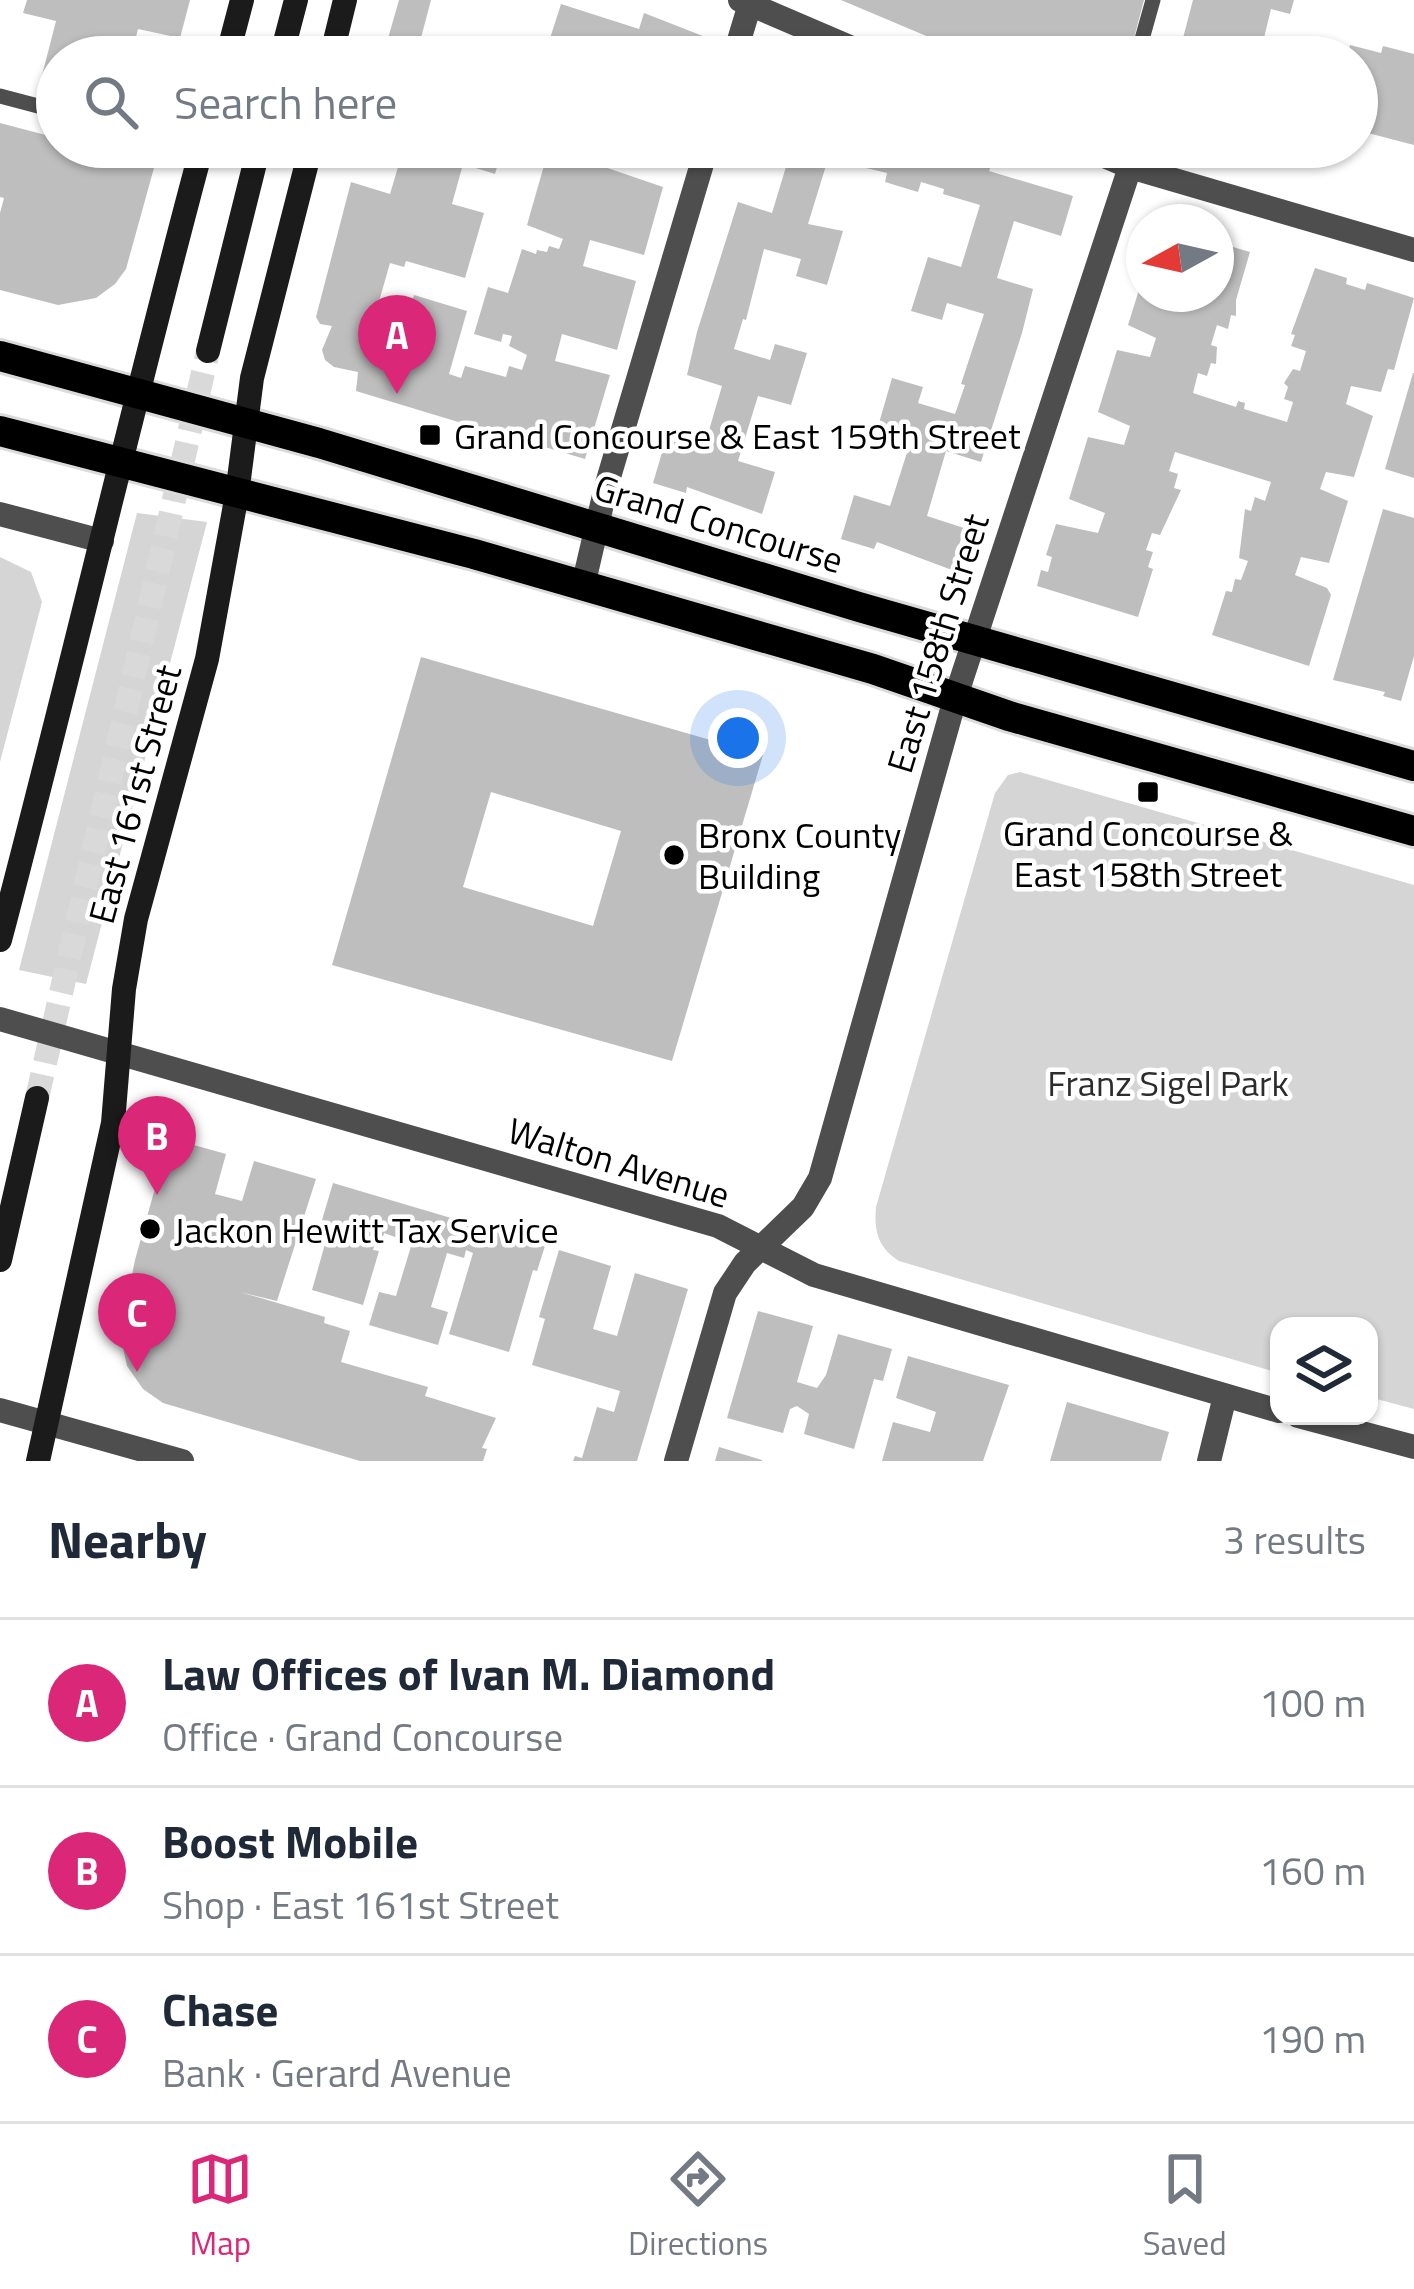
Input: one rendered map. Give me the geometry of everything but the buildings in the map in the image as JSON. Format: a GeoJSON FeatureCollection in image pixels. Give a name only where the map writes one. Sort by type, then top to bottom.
{"type":"FeatureCollection","features":[{"type":"Feature","properties":{"kind":"main road"},"geometry":{"type":"LineString","coordinates":[[232,36],[242,0]]}},
{"type":"Feature","properties":{"kind":"main road"},"geometry":{"type":"LineString","coordinates":[[287,36],[296,0]]}},
{"type":"Feature","properties":{"kind":"main road"},"geometry":{"type":"LineString","coordinates":[[336,36],[345,0]]}},
{"type":"Feature","properties":{"kind":"main road"},"geometry":{"type":"LineString","coordinates":[[0,940],[194,168]]}},
{"type":"Feature","properties":{"kind":"main road"},"geometry":{"type":"LineString","coordinates":[[208,352],[254,168]]}},
{"type":"Feature","properties":{"kind":"main road","name":"East 161st Street"},"geometry":{"type":"LineString","coordinates":[[38,1461],[113,1124],[124,989],[136,919],[207,659],[252,378],[306,168]]}},
{"type":"Feature","properties":{"kind":"main road","name":"Grand Concourse"},"geometry":{"type":"LineString","coordinates":[[0,356],[245,422],[1414,766]]}},
{"type":"Feature","properties":{"kind":"main road"},"geometry":{"type":"LineString","coordinates":[[0,431],[583,586],[1414,831]]}},
{"type":"Feature","properties":{"kind":"main road"},"geometry":{"type":"LineString","coordinates":[[0,1260],[38,1098]]}},
{"type":"Feature","properties":{"kind":"street"},"geometry":{"type":"LineString","coordinates":[[738,36],[745,2],[824,36]]}},
{"type":"Feature","properties":{"kind":"street"},"geometry":{"type":"LineString","coordinates":[[583,586],[596,526],[701,168]]}},
{"type":"Feature","properties":{"kind":"street","name":"East 158th Street"},"geometry":{"type":"LineString","coordinates":[[676,1461],[725,1293],[759,1247],[802,1207],[820,1178],[955,699],[1115,168]]}},
{"type":"Feature","properties":{"kind":"street"},"geometry":{"type":"LineString","coordinates":[[1150,168],[1414,250]]}},
{"type":"Feature","properties":{"kind":"street"},"geometry":{"type":"LineString","coordinates":[[0,514],[102,541]]}},
{"type":"Feature","properties":{"kind":"street","name":"Walton Avenue"},"geometry":{"type":"LineString","coordinates":[[0,1018],[718,1226],[814,1275],[1270,1408]]}},
{"type":"Feature","properties":{"kind":"street"},"geometry":{"type":"LineString","coordinates":[[1209,1461],[1226,1396]]}},
{"type":"Feature","properties":{"kind":"street"},"geometry":{"type":"LineString","coordinates":[[0,1410],[182,1461]]}},
{"type":"Feature","properties":{"kind":"street"},"geometry":{"type":"LineString","coordinates":[[1332,1425],[1414,1447]]}},
{"type":"Feature","properties":{"kind":"lane"},"geometry":{"type":"LineString","coordinates":[[1143,36],[1153,0]]}},
{"type":"Feature","properties":{"kind":"lane"},"geometry":{"type":"LineString","coordinates":[[0,96],[36,105]]}},
{"type":"Feature","properties":{"kind":"green space"},"geometry":{"type":"Polygon","coordinates":[[[137,513],[207,522],[86,984],[19,970],[137,513]]]}},
{"type":"Feature","properties":{"kind":"green space"},"geometry":{"type":"Polygon","coordinates":[[[0,557],[31,572],[42,602],[0,762],[0,557]]]}},
{"type":"Feature","properties":{"kind":"green space","name":"Franz Sigel Park"},"geometry":{"type":"Polygon","coordinates":[[[1020,772],[1414,885],[1414,1409],[1378,1399],[1378,1317],[1270,1317],[1270,1370],[899,1261],[882,1244],[876,1207],[995,793],[1008,775],[1020,772]]]}},
{"type":"Feature","properties":{"kind":"tunnel"},"geometry":{"type":"LineString","coordinates":[[37,1098],[208,351]]}},
{"type":"Feature","properties":{"kind":"place","name":"Law Offices of Ivan M. Diamond"},"geometry":{"type":"Point","coordinates":[397,394]}},
{"type":"Feature","properties":{"kind":"place","name":"Grand Concourse & East 159th Street"},"geometry":{"type":"Point","coordinates":[430,435]}},
{"type":"Feature","properties":{"kind":"place","name":"Grand Concourse & East 158th Street"},"geometry":{"type":"Point","coordinates":[1148,792]}},
{"type":"Feature","properties":{"kind":"place","name":"Bronx County Building"},"geometry":{"type":"Point","coordinates":[674,855]}},
{"type":"Feature","properties":{"kind":"place","name":"Boost Mobile"},"geometry":{"type":"Point","coordinates":[157,1195]}},
{"type":"Feature","properties":{"kind":"place","name":"Jackon Hewitt Tax Service"},"geometry":{"type":"Point","coordinates":[150,1229]}},
{"type":"Feature","properties":{"kind":"place","name":"Chase"},"geometry":{"type":"Point","coordinates":[137,1372]}}]}
